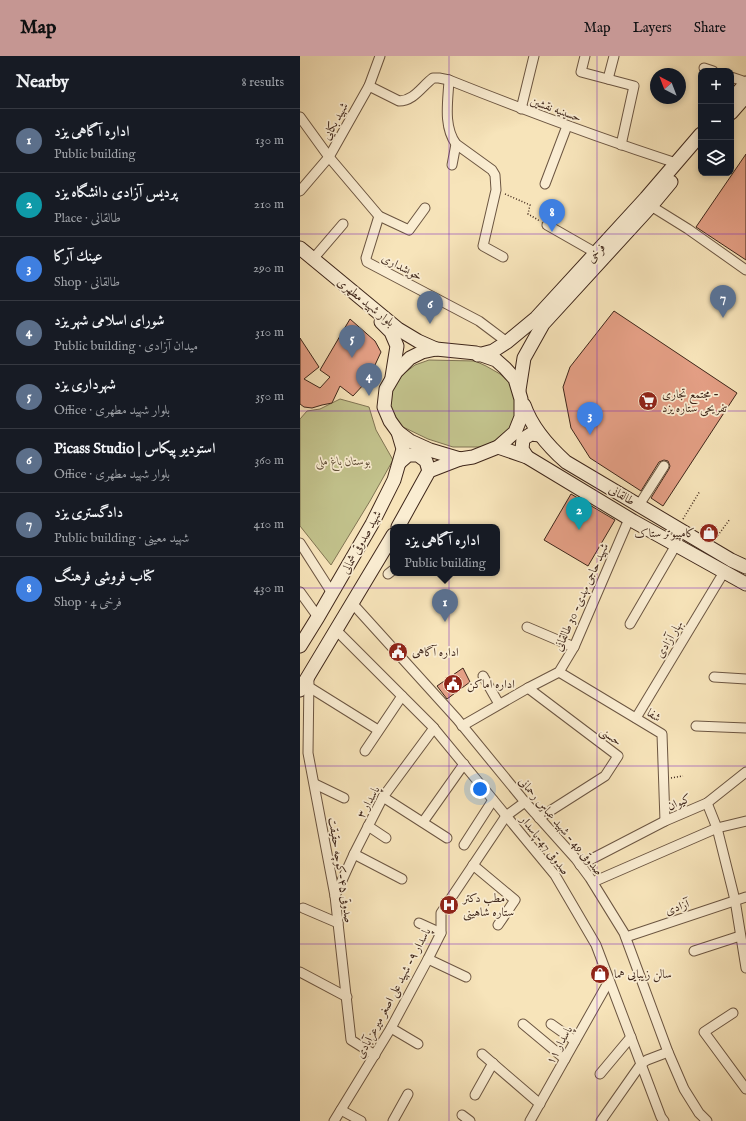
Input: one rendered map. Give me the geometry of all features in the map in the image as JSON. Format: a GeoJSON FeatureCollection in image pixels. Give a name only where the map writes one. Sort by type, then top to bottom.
{"type":"FeatureCollection","features":[{"type":"Feature","properties":{"kind":"main road"},"geometry":{"type":"LineString","coordinates":[[734,96],[746,82]]}},
{"type":"Feature","properties":{"kind":"main road"},"geometry":{"type":"LineString","coordinates":[[734,110],[746,96]]}},
{"type":"Feature","properties":{"kind":"main road","name":"فرخی"},"geometry":{"type":"LineString","coordinates":[[478,355],[493,350],[507,342],[536,318],[676,164],[698,138]]}},
{"type":"Feature","properties":{"kind":"main road","name":"فرخی"},"geometry":{"type":"LineString","coordinates":[[520,395],[524,358],[543,324],[651,206],[698,151]]}},
{"type":"Feature","properties":{"kind":"main road","name":"بلوار شهید مطهری"},"geometry":{"type":"LineString","coordinates":[[300,248],[398,329],[418,341],[436,349]]}},
{"type":"Feature","properties":{"kind":"main road","name":"بلوار شهید مطهری"},"geometry":{"type":"LineString","coordinates":[[300,254],[380,320],[391,332],[397,346],[392,379]]}},
{"type":"Feature","properties":{"kind":"main road"},"geometry":{"type":"LineString","coordinates":[[400,462],[408,456],[418,455],[426,461],[429,471],[460,459],[473,457],[498,447],[515,432],[521,417],[520,395],[515,379],[496,360],[455,350],[436,349],[422,352],[410,358],[396,372],[386,389],[384,407],[390,421],[398,432],[410,441],[430,450],[460,459]]}},
{"type":"Feature","properties":{"kind":"main road","name":"طالقانی"},"geometry":{"type":"LineString","coordinates":[[520,395],[528,416],[540,435],[554,452],[566,462],[731,560],[746,567]]}},
{"type":"Feature","properties":{"kind":"main road","name":"شهید صدوقی شمالی"},"geometry":{"type":"LineString","coordinates":[[300,646],[372,524],[394,480],[403,449],[398,432]]}},
{"type":"Feature","properties":{"kind":"main road"},"geometry":{"type":"LineString","coordinates":[[527,457],[522,449],[523,440],[531,434],[540,435]]}},
{"type":"Feature","properties":{"kind":"main road","name":"طالقانی"},"geometry":{"type":"LineString","coordinates":[[498,447],[527,457],[629,519],[746,584]]}},
{"type":"Feature","properties":{"kind":"main road","name":"شهید صدوقی شمالی"},"geometry":{"type":"LineString","coordinates":[[400,524],[429,471]]}},
{"type":"Feature","properties":{"kind":"main road","name":"شهید صدوقی شمالی"},"geometry":{"type":"LineString","coordinates":[[306,684],[352,602],[390,540]]}},
{"type":"Feature","properties":{"kind":"street","name":"شهید بکایی"},"geometry":{"type":"LineString","coordinates":[[300,191],[329,157],[369,86],[380,56]]}},
{"type":"Feature","properties":{"kind":"street"},"geometry":{"type":"LineString","coordinates":[[521,109],[534,56]]}},
{"type":"Feature","properties":{"kind":"street"},"geometry":{"type":"LineString","coordinates":[[585,56],[581,72],[634,86],[621,145]]}},
{"type":"Feature","properties":{"kind":"street"},"geometry":{"type":"LineString","coordinates":[[608,79],[614,56]]}},
{"type":"Feature","properties":{"kind":"street","name":"حسینیه نقشین"},"geometry":{"type":"LineString","coordinates":[[369,86],[399,101],[405,101],[433,78],[449,80],[521,109],[676,164]]}},
{"type":"Feature","properties":{"kind":"street"},"geometry":{"type":"LineString","coordinates":[[734,78],[746,82]]}},
{"type":"Feature","properties":{"kind":"street"},"geometry":{"type":"LineString","coordinates":[[449,80],[448,123],[453,139],[456,144],[492,170],[495,175],[496,190],[483,246],[503,257]]}},
{"type":"Feature","properties":{"kind":"street"},"geometry":{"type":"LineString","coordinates":[[300,118],[329,157],[379,216],[409,230],[425,208]]}},
{"type":"Feature","properties":{"kind":"street"},"geometry":{"type":"LineString","coordinates":[[545,184],[567,126]]}},
{"type":"Feature","properties":{"kind":"street"},"geometry":{"type":"LineString","coordinates":[[452,165],[456,144]]}},
{"type":"Feature","properties":{"kind":"street"},"geometry":{"type":"LineString","coordinates":[[651,206],[688,229],[746,270]]}},
{"type":"Feature","properties":{"kind":"street","name":"خویشداری"},"geometry":{"type":"LineString","coordinates":[[379,216],[366,258],[367,262],[479,321],[507,342]]}},
{"type":"Feature","properties":{"kind":"street"},"geometry":{"type":"LineString","coordinates":[[313,259],[343,224]]}},
{"type":"Feature","properties":{"kind":"street"},"geometry":{"type":"LineString","coordinates":[[547,225],[596,253]]}},
{"type":"Feature","properties":{"kind":"street"},"geometry":{"type":"LineString","coordinates":[[639,505],[664,466]]}},
{"type":"Feature","properties":{"kind":"street","name":"شهید حاجی مهدی- 30 طالقانی"},"geometry":{"type":"LineString","coordinates":[[558,672],[574,646],[629,519]]}},
{"type":"Feature","properties":{"kind":"street"},"geometry":{"type":"LineString","coordinates":[[300,543],[332,592]]}},
{"type":"Feature","properties":{"kind":"street"},"geometry":{"type":"LineString","coordinates":[[630,624],[676,545]]}},
{"type":"Feature","properties":{"kind":"street","name":"بهار آزادی"},"geometry":{"type":"LineString","coordinates":[[636,718],[724,572]]}},
{"type":"Feature","properties":{"kind":"street"},"geometry":{"type":"LineString","coordinates":[[300,592],[318,617]]}},
{"type":"Feature","properties":{"kind":"street","name":"صدوقی 49 - شهید عباس رحمانی"},"geometry":{"type":"LineString","coordinates":[[352,602],[462,726],[525,802],[580,864],[593,882],[626,937],[665,1053],[684,1089],[699,1113],[707,1121]]}},
{"type":"Feature","properties":{"kind":"street"},"geometry":{"type":"LineString","coordinates":[[527,627],[574,646]]}},
{"type":"Feature","properties":{"kind":"street","name":"صدوقی 47-پاسدار"},"geometry":{"type":"LineString","coordinates":[[336,630],[434,728],[555,875],[596,945],[631,1037],[644,1062],[661,1117],[664,1121]]}},
{"type":"Feature","properties":{"kind":"street"},"geometry":{"type":"LineString","coordinates":[[462,726],[558,672]]}},
{"type":"Feature","properties":{"kind":"street","name":"شفا"},"geometry":{"type":"LineString","coordinates":[[558,672],[662,734],[666,821]]}},
{"type":"Feature","properties":{"kind":"street"},"geometry":{"type":"LineString","coordinates":[[483,676],[499,704]]}},
{"type":"Feature","properties":{"kind":"street"},"geometry":{"type":"LineString","coordinates":[[714,677],[746,679]]}},
{"type":"Feature","properties":{"kind":"street"},"geometry":{"type":"LineString","coordinates":[[306,684],[378,730]]}},
{"type":"Feature","properties":{"kind":"street","name":"صدوقی ۴۵-کوچه حقیقت"},"geometry":{"type":"LineString","coordinates":[[306,684],[308,753],[335,896],[351,1040],[375,1055]]}},
{"type":"Feature","properties":{"kind":"street","name":"حسنی"},"geometry":{"type":"LineString","coordinates":[[528,688],[618,756],[605,776],[539,818]]}},
{"type":"Feature","properties":{"kind":"street"},"geometry":{"type":"LineString","coordinates":[[365,751],[402,696]]}},
{"type":"Feature","properties":{"kind":"street"},"geometry":{"type":"LineString","coordinates":[[696,726],[746,728]]}},
{"type":"Feature","properties":{"kind":"street","name":"پاسدار ۳"},"geometry":{"type":"LineString","coordinates":[[335,896],[354,854],[383,797],[434,728]]}},
{"type":"Feature","properties":{"kind":"street"},"geometry":{"type":"LineString","coordinates":[[423,822],[464,764]]}},
{"type":"Feature","properties":{"kind":"street"},"geometry":{"type":"LineString","coordinates":[[706,803],[746,772]]}},
{"type":"Feature","properties":{"kind":"street"},"geometry":{"type":"LineString","coordinates":[[315,784],[344,798]]}},
{"type":"Feature","properties":{"kind":"street"},"geometry":{"type":"LineString","coordinates":[[383,797],[447,838]]}},
{"type":"Feature","properties":{"kind":"street"},"geometry":{"type":"LineString","coordinates":[[464,845],[493,800]]}},
{"type":"Feature","properties":{"kind":"street","name":"پاسدار ۹- شهید علی اصغر میرعزآبادی"},"geometry":{"type":"LineString","coordinates":[[334,1121],[391,1028],[428,959],[441,933],[441,913],[506,816],[525,802]]}},
{"type":"Feature","properties":{"kind":"street","name":"کیوان"},"geometry":{"type":"LineString","coordinates":[[580,864],[666,821],[706,803],[717,828],[735,900],[746,968]]}},
{"type":"Feature","properties":{"kind":"street"},"geometry":{"type":"LineString","coordinates":[[593,882],[717,828],[746,821]]}},
{"type":"Feature","properties":{"kind":"street"},"geometry":{"type":"LineString","coordinates":[[368,826],[386,838]]}},
{"type":"Feature","properties":{"kind":"street"},"geometry":{"type":"LineString","coordinates":[[354,854],[402,879]]}},
{"type":"Feature","properties":{"kind":"street"},"geometry":{"type":"LineString","coordinates":[[473,865],[515,900],[498,925]]}},
{"type":"Feature","properties":{"kind":"street","name":"آزادی"},"geometry":{"type":"LineString","coordinates":[[626,937],[746,897]]}},
{"type":"Feature","properties":{"kind":"street"},"geometry":{"type":"LineString","coordinates":[[303,908],[338,922]]}},
{"type":"Feature","properties":{"kind":"street"},"geometry":{"type":"LineString","coordinates":[[419,923],[441,933]]}},
{"type":"Feature","properties":{"kind":"street"},"geometry":{"type":"LineString","coordinates":[[694,951],[740,936]]}},
{"type":"Feature","properties":{"kind":"street"},"geometry":{"type":"LineString","coordinates":[[428,959],[466,977]]}},
{"type":"Feature","properties":{"kind":"street"},"geometry":{"type":"LineString","coordinates":[[300,972],[347,997]]}},
{"type":"Feature","properties":{"kind":"street","name":"پاسدار ۱۱"},"geometry":{"type":"LineString","coordinates":[[530,1121],[609,981]]}},
{"type":"Feature","properties":{"kind":"street"},"geometry":{"type":"LineString","coordinates":[[733,1013],[704,1032],[746,1089]]}},
{"type":"Feature","properties":{"kind":"street"},"geometry":{"type":"LineString","coordinates":[[523,1024],[565,1059]]}},
{"type":"Feature","properties":{"kind":"street"},"geometry":{"type":"LineString","coordinates":[[551,1024],[575,1041]]}},
{"type":"Feature","properties":{"kind":"street"},"geometry":{"type":"LineString","coordinates":[[391,1028],[418,1044]]}},
{"type":"Feature","properties":{"kind":"street"},"geometry":{"type":"LineString","coordinates":[[600,1074],[631,1037]]}},
{"type":"Feature","properties":{"kind":"street"},"geometry":{"type":"LineString","coordinates":[[601,1121],[644,1062],[665,1053]]}},
{"type":"Feature","properties":{"kind":"street"},"geometry":{"type":"LineString","coordinates":[[482,1054],[540,1104]]}},
{"type":"Feature","properties":{"kind":"street"},"geometry":{"type":"LineString","coordinates":[[475,1095],[493,1063]]}},
{"type":"Feature","properties":{"kind":"street"},"geometry":{"type":"LineString","coordinates":[[393,1121],[408,1094]]}},
{"type":"Feature","properties":{"kind":"street"},"geometry":{"type":"LineString","coordinates":[[341,1110],[361,1121]]}},
{"type":"Feature","properties":{"kind":"street"},"geometry":{"type":"LineString","coordinates":[[462,1115],[470,1121]]}},
{"type":"Feature","properties":{"kind":"path"},"geometry":{"type":"LineString","coordinates":[[496,190],[530,205],[528,214],[547,225]]}},
{"type":"Feature","properties":{"kind":"path"},"geometry":{"type":"LineString","coordinates":[[678,528],[700,492]]}},
{"type":"Feature","properties":{"kind":"path"},"geometry":{"type":"LineString","coordinates":[[710,547],[730,519]]}},
{"type":"Feature","properties":{"kind":"green space"},"geometry":{"type":"Polygon","coordinates":[[[429,360],[475,361],[500,374],[510,383],[515,393],[516,418],[512,428],[495,443],[482,447],[453,447],[428,439],[401,426],[390,407],[392,391],[402,375],[415,365],[429,360]]]}},
{"type":"Feature","properties":{"kind":"green space","name":"بوستان باغ ملی"},"geometry":{"type":"Polygon","coordinates":[[[340,399],[369,407],[376,430],[393,460],[331,565],[300,526],[300,419],[307,411],[320,409],[340,399]]]}},
{"type":"Feature","properties":{"kind":"building"},"geometry":{"type":"Polygon","coordinates":[[[746,154],[746,260],[696,227],[731,176],[734,176],[734,172],[746,154]]]}},
{"type":"Feature","properties":{"kind":"building","name":"مجتمع تجاری - تفریحی ستاره یزد"},"geometry":{"type":"Polygon","coordinates":[[[614,311],[737,393],[663,506],[651,498],[669,469],[670,466],[668,461],[664,460],[659,462],[641,491],[590,458],[571,428],[563,387],[570,367],[614,311]]]}},
{"type":"Feature","properties":{"kind":"building"},"geometry":{"type":"Polygon","coordinates":[[[350,319],[375,341],[381,352],[375,365],[365,383],[353,396],[340,386],[332,403],[312,408],[304,407],[300,404],[300,338],[319,367],[304,379],[320,388],[330,377],[320,370],[350,319]]]}},
{"type":"Feature","properties":{"kind":"building"},"geometry":{"type":"Polygon","coordinates":[[[571,494],[615,520],[588,566],[544,540],[571,494]]]}},
{"type":"Feature","properties":{"kind":"building","name":"اداره اماکن"},"geometry":{"type":"Polygon","coordinates":[[[463,668],[470,682],[447,699],[437,686],[463,668]]]}},
{"type":"Feature","properties":{"kind":"place","name":"کتاب فروشی فرهنگ"},"geometry":{"type":"Point","coordinates":[552,232]}},
{"type":"Feature","properties":{"kind":"place","name":"دادگستری یزد"},"geometry":{"type":"Point","coordinates":[723,318]}},
{"type":"Feature","properties":{"kind":"place","name":"Picass Studio | استودیو پیکاس"},"geometry":{"type":"Point","coordinates":[430,324]}},
{"type":"Feature","properties":{"kind":"place","name":"شهرداری یزد"},"geometry":{"type":"Point","coordinates":[352,358]}},
{"type":"Feature","properties":{"kind":"place","name":"شورای اسلامی شهر یزد"},"geometry":{"type":"Point","coordinates":[369,396]}},
{"type":"Feature","properties":{"kind":"place","name":"مجتمع تجاری - تفریحی ستاره یزد"},"geometry":{"type":"Point","coordinates":[648,401]}},
{"type":"Feature","properties":{"kind":"place","name":"عينك آركا"},"geometry":{"type":"Point","coordinates":[590,435]}},
{"type":"Feature","properties":{"kind":"place","name":"پردیس آزادی دانشگاه یزد"},"geometry":{"type":"Point","coordinates":[579,530]}},
{"type":"Feature","properties":{"kind":"place","name":"کامپیوتر ستاک"},"geometry":{"type":"Point","coordinates":[709,533]}},
{"type":"Feature","properties":{"kind":"place","name":"اداره آگاهی یزد"},"geometry":{"type":"Point","coordinates":[445,622]}},
{"type":"Feature","properties":{"kind":"place","name":"اداره آگاهی"},"geometry":{"type":"Point","coordinates":[398,652]}},
{"type":"Feature","properties":{"kind":"place","name":"اداره اماکن"},"geometry":{"type":"Point","coordinates":[453,684]}},
{"type":"Feature","properties":{"kind":"place","name":"مطب دکتر ستاره شاهینی"},"geometry":{"type":"Point","coordinates":[449,905]}},
{"type":"Feature","properties":{"kind":"place","name":"سالن زیبایی هما"},"geometry":{"type":"Point","coordinates":[600,974]}}]}
